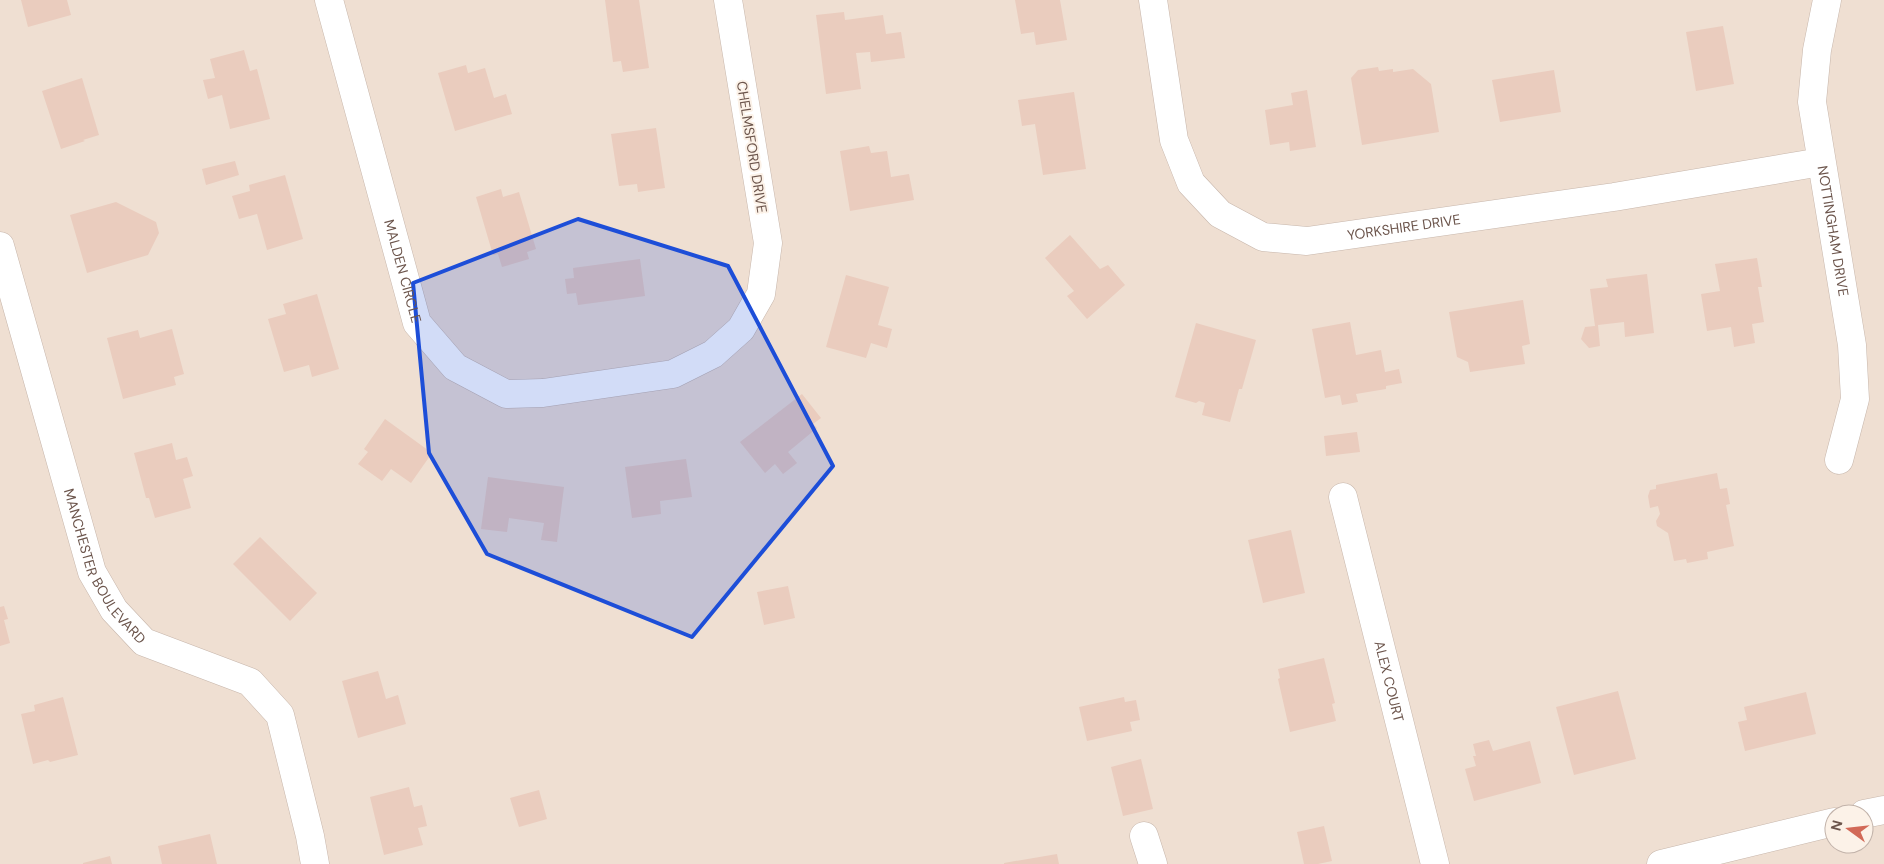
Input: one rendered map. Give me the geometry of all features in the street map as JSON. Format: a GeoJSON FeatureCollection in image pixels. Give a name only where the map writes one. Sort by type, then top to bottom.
{"type":"FeatureCollection","features":[{"type":"Feature","properties":{"kind":"street","name":"MALDEN CIRCLE"},"geometry":{"type":"LineString","coordinates":[[329,0],[417,323],[455,367],[506,394],[542,393],[672,374],[713,354],[741,329],[761,294]]}},
{"type":"Feature","properties":{"kind":"street","name":"CHELMSFORD DRIVE"},"geometry":{"type":"LineString","coordinates":[[728,0],[768,243],[761,294]]}},
{"type":"Feature","properties":{"kind":"street","name":"YORKSHIRE DRIVE"},"geometry":{"type":"LineString","coordinates":[[1153,0],[1174,140],[1191,183],[1220,214],[1263,237],[1307,242],[1614,197],[1820,162]]}},
{"type":"Feature","properties":{"kind":"street","name":"NOTTINGHAM DRIVE"},"geometry":{"type":"LineString","coordinates":[[1827,0],[1817,50],[1812,102],[1820,162],[1830,210],[1852,345],[1855,399],[1839,460]]}},
{"type":"Feature","properties":{"kind":"street","name":"MANCHESTER BOULEVARD"},"geometry":{"type":"LineString","coordinates":[[0,246],[92,572],[114,610],[144,642],[250,682],[280,715],[310,836],[315,864]]}},
{"type":"Feature","properties":{"kind":"street","name":"ALEX COURT"},"geometry":{"type":"LineString","coordinates":[[1343,498],[1435,864]]}},
{"type":"Feature","properties":{"kind":"street"},"geometry":{"type":"LineString","coordinates":[[1661,864],[1741,854],[1824,825]]}},
{"type":"Feature","properties":{"kind":"street"},"geometry":{"type":"LineString","coordinates":[[1144,836],[1152,864]]}},
{"type":"Feature","properties":{"kind":"highlighted area"},"geometry":{"type":"Polygon","coordinates":[[[578,219],[728,266],[833,466],[692,637],[487,554],[429,453],[413,283],[578,219]]]}},
{"type":"Feature","properties":{"kind":"shaded area"},"geometry":{"type":"Polygon","coordinates":[[[0,0],[1884,0],[1884,864],[0,864],[0,0]]]}},
{"type":"Feature","properties":{"kind":"building"},"geometry":{"type":"Polygon","coordinates":[[[21,0],[67,0],[71,15],[28,27],[21,0]]]}},
{"type":"Feature","properties":{"kind":"building"},"geometry":{"type":"Polygon","coordinates":[[[605,0],[639,0],[649,68],[623,72],[621,61],[613,62],[605,0]]]}},
{"type":"Feature","properties":{"kind":"building"},"geometry":{"type":"Polygon","coordinates":[[[1015,0],[1060,0],[1067,40],[1036,45],[1034,32],[1021,34],[1015,0]]]}},
{"type":"Feature","properties":{"kind":"building"},"geometry":{"type":"Polygon","coordinates":[[[844,12],[845,20],[883,15],[886,34],[901,32],[905,58],[871,62],[870,52],[856,53],[861,89],[826,94],[816,15],[844,12]]]}},
{"type":"Feature","properties":{"kind":"building"},"geometry":{"type":"Polygon","coordinates":[[[1723,26],[1734,84],[1696,91],[1686,32],[1723,26]]]}},
{"type":"Feature","properties":{"kind":"building"},"geometry":{"type":"Polygon","coordinates":[[[244,50],[250,71],[257,69],[270,119],[230,129],[222,95],[208,99],[203,80],[215,78],[210,59],[244,50]]]}},
{"type":"Feature","properties":{"kind":"building"},"geometry":{"type":"Polygon","coordinates":[[[466,65],[468,73],[485,68],[494,98],[506,94],[512,114],[455,131],[438,73],[466,65]]]}},
{"type":"Feature","properties":{"kind":"building"},"geometry":{"type":"Polygon","coordinates":[[[1378,67],[1379,71],[1393,69],[1393,72],[1413,69],[1431,84],[1439,132],[1362,145],[1351,78],[1358,70],[1378,67]]]}},
{"type":"Feature","properties":{"kind":"building"},"geometry":{"type":"Polygon","coordinates":[[[1554,70],[1561,112],[1500,122],[1492,80],[1554,70]]]}},
{"type":"Feature","properties":{"kind":"building"},"geometry":{"type":"Polygon","coordinates":[[[82,78],[99,135],[61,149],[42,91],[82,78]]]}},
{"type":"Feature","properties":{"kind":"building"},"geometry":{"type":"Polygon","coordinates":[[[1307,90],[1316,147],[1290,151],[1289,142],[1270,145],[1265,110],[1293,105],[1291,93],[1307,90]]]}},
{"type":"Feature","properties":{"kind":"building"},"geometry":{"type":"Polygon","coordinates":[[[1074,92],[1086,169],[1043,175],[1035,124],[1022,126],[1018,100],[1074,92]]]}},
{"type":"Feature","properties":{"kind":"building"},"geometry":{"type":"Polygon","coordinates":[[[656,128],[665,188],[638,192],[637,184],[619,186],[611,134],[656,128]]]}},
{"type":"Feature","properties":{"kind":"building"},"geometry":{"type":"Polygon","coordinates":[[[869,146],[871,153],[887,151],[891,177],[909,174],[914,200],[850,211],[840,151],[869,146]]]}},
{"type":"Feature","properties":{"kind":"building"},"geometry":{"type":"Polygon","coordinates":[[[235,161],[239,175],[206,185],[202,169],[235,161]]]}},
{"type":"Feature","properties":{"kind":"building"},"geometry":{"type":"Polygon","coordinates":[[[285,175],[303,239],[267,250],[257,214],[239,219],[232,196],[250,191],[249,185],[285,175]]]}},
{"type":"Feature","properties":{"kind":"building"},"geometry":{"type":"Polygon","coordinates":[[[501,189],[503,197],[519,192],[536,249],[527,252],[529,259],[502,267],[498,254],[493,255],[476,197],[501,189]]]}},
{"type":"Feature","properties":{"kind":"building"},"geometry":{"type":"Polygon","coordinates":[[[116,202],[156,222],[159,233],[148,255],[87,273],[70,215],[116,202]]]}},
{"type":"Feature","properties":{"kind":"building"},"geometry":{"type":"Polygon","coordinates":[[[1070,235],[1100,269],[1108,265],[1125,285],[1087,319],[1067,296],[1074,291],[1045,258],[1070,235]]]}},
{"type":"Feature","properties":{"kind":"building"},"geometry":{"type":"Polygon","coordinates":[[[1757,258],[1762,287],[1758,287],[1764,322],[1752,324],[1755,343],[1734,347],[1731,327],[1707,331],[1701,294],[1720,291],[1715,264],[1757,258]]]}},
{"type":"Feature","properties":{"kind":"building"},"geometry":{"type":"Polygon","coordinates":[[[640,259],[645,296],[578,305],[576,293],[567,294],[565,279],[574,278],[573,268],[640,259]]]}},
{"type":"Feature","properties":{"kind":"building"},"geometry":{"type":"Polygon","coordinates":[[[1647,274],[1654,333],[1625,337],[1624,322],[1598,325],[1600,346],[1589,348],[1581,339],[1585,327],[1595,326],[1590,289],[1608,287],[1606,279],[1647,274]]]}},
{"type":"Feature","properties":{"kind":"building"},"geometry":{"type":"Polygon","coordinates":[[[846,275],[889,287],[878,325],[892,329],[887,348],[871,343],[866,358],[826,347],[846,275]]]}},
{"type":"Feature","properties":{"kind":"building"},"geometry":{"type":"Polygon","coordinates":[[[317,294],[339,369],[312,377],[309,365],[284,372],[268,319],[286,314],[283,304],[317,294]]]}},
{"type":"Feature","properties":{"kind":"building"},"geometry":{"type":"Polygon","coordinates":[[[1523,300],[1530,344],[1522,346],[1525,364],[1470,372],[1468,362],[1457,357],[1449,312],[1523,300]]]}},
{"type":"Feature","properties":{"kind":"building"},"geometry":{"type":"Polygon","coordinates":[[[1350,322],[1356,355],[1381,350],[1385,372],[1399,369],[1402,383],[1386,386],[1386,389],[1356,394],[1358,402],[1342,405],[1340,395],[1325,398],[1312,329],[1350,322]]]}},
{"type":"Feature","properties":{"kind":"building"},"geometry":{"type":"Polygon","coordinates":[[[1196,323],[1256,340],[1230,422],[1202,415],[1205,403],[1199,401],[1196,403],[1175,397],[1196,323]]]}},
{"type":"Feature","properties":{"kind":"building"},"geometry":{"type":"Polygon","coordinates":[[[172,329],[184,374],[174,377],[176,385],[123,399],[107,338],[138,330],[140,338],[172,329]]]}},
{"type":"Feature","properties":{"kind":"building"},"geometry":{"type":"Polygon","coordinates":[[[802,394],[821,418],[813,424],[817,428],[788,452],[797,463],[783,474],[775,464],[765,473],[740,442],[802,394]]]}},
{"type":"Feature","properties":{"kind":"building"},"geometry":{"type":"Polygon","coordinates":[[[385,419],[432,453],[411,483],[391,469],[382,481],[358,464],[368,452],[364,449],[385,419]]]}},
{"type":"Feature","properties":{"kind":"building"},"geometry":{"type":"Polygon","coordinates":[[[1357,432],[1360,452],[1326,456],[1324,436],[1357,432]]]}},
{"type":"Feature","properties":{"kind":"building"},"geometry":{"type":"Polygon","coordinates":[[[172,443],[176,460],[187,457],[193,476],[183,479],[191,508],[155,518],[149,498],[146,498],[134,453],[172,443]]]}},
{"type":"Feature","properties":{"kind":"building"},"geometry":{"type":"Polygon","coordinates":[[[686,459],[692,497],[660,501],[661,514],[632,518],[625,467],[686,459]]]}},
{"type":"Feature","properties":{"kind":"building"},"geometry":{"type":"Polygon","coordinates":[[[1717,473],[1720,489],[1727,488],[1730,504],[1726,505],[1734,546],[1707,552],[1708,559],[1687,563],[1686,559],[1674,561],[1668,533],[1657,526],[1656,521],[1660,514],[1658,506],[1650,508],[1648,496],[1650,490],[1656,489],[1656,485],[1717,473]]]}},
{"type":"Feature","properties":{"kind":"building"},"geometry":{"type":"Polygon","coordinates":[[[488,477],[564,487],[557,542],[541,540],[544,523],[509,518],[507,532],[481,529],[488,477]]]}},
{"type":"Feature","properties":{"kind":"building"},"geometry":{"type":"Polygon","coordinates":[[[1291,530],[1305,593],[1263,603],[1248,540],[1291,530]]]}},
{"type":"Feature","properties":{"kind":"building"},"geometry":{"type":"Polygon","coordinates":[[[260,537],[317,593],[290,621],[233,564],[260,537]]]}},
{"type":"Feature","properties":{"kind":"building"},"geometry":{"type":"Polygon","coordinates":[[[788,586],[795,618],[764,625],[757,592],[788,586]]]}},
{"type":"Feature","properties":{"kind":"building"},"geometry":{"type":"Polygon","coordinates":[[[4,606],[8,619],[4,620],[10,643],[0,646],[0,607],[4,606]]]}},
{"type":"Feature","properties":{"kind":"building"},"geometry":{"type":"Polygon","coordinates":[[[1324,658],[1335,703],[1332,704],[1336,721],[1290,732],[1278,679],[1280,678],[1278,669],[1324,658]]]}},
{"type":"Feature","properties":{"kind":"building"},"geometry":{"type":"Polygon","coordinates":[[[378,671],[386,699],[398,695],[406,724],[358,738],[342,681],[378,671]]]}},
{"type":"Feature","properties":{"kind":"building"},"geometry":{"type":"Polygon","coordinates":[[[1618,691],[1636,759],[1574,775],[1556,707],[1618,691]]]}},
{"type":"Feature","properties":{"kind":"building"},"geometry":{"type":"Polygon","coordinates":[[[1806,692],[1816,734],[1745,751],[1738,722],[1747,720],[1744,707],[1806,692]]]}},
{"type":"Feature","properties":{"kind":"building"},"geometry":{"type":"Polygon","coordinates":[[[63,697],[78,755],[33,764],[21,714],[35,711],[34,705],[63,697]]]}},
{"type":"Feature","properties":{"kind":"building"},"geometry":{"type":"Polygon","coordinates":[[[1124,697],[1125,702],[1136,700],[1140,720],[1130,722],[1132,731],[1087,741],[1079,707],[1124,697]]]}},
{"type":"Feature","properties":{"kind":"building"},"geometry":{"type":"Polygon","coordinates":[[[1489,740],[1493,751],[1530,741],[1541,783],[1474,801],[1465,769],[1476,766],[1473,756],[1476,756],[1473,744],[1489,740]]]}},
{"type":"Feature","properties":{"kind":"building"},"geometry":{"type":"Polygon","coordinates":[[[1141,759],[1153,809],[1123,816],[1111,767],[1141,759]]]}},
{"type":"Feature","properties":{"kind":"building"},"geometry":{"type":"Polygon","coordinates":[[[409,787],[414,807],[422,805],[427,826],[418,828],[423,845],[384,855],[370,797],[409,787]]]}},
{"type":"Feature","properties":{"kind":"building"},"geometry":{"type":"Polygon","coordinates":[[[539,790],[547,819],[519,827],[510,798],[539,790]]]}},
{"type":"Feature","properties":{"kind":"building"},"geometry":{"type":"Polygon","coordinates":[[[1324,826],[1332,861],[1304,864],[1297,832],[1324,826]]]}},
{"type":"Feature","properties":{"kind":"building"},"geometry":{"type":"Polygon","coordinates":[[[210,834],[217,864],[162,864],[158,846],[210,834]]]}},
{"type":"Feature","properties":{"kind":"building"},"geometry":{"type":"Polygon","coordinates":[[[1057,854],[1059,864],[1004,864],[1004,863],[1057,854]]]}},
{"type":"Feature","properties":{"kind":"building"},"geometry":{"type":"Polygon","coordinates":[[[110,856],[112,864],[83,864],[83,863],[110,856]]]}}]}
